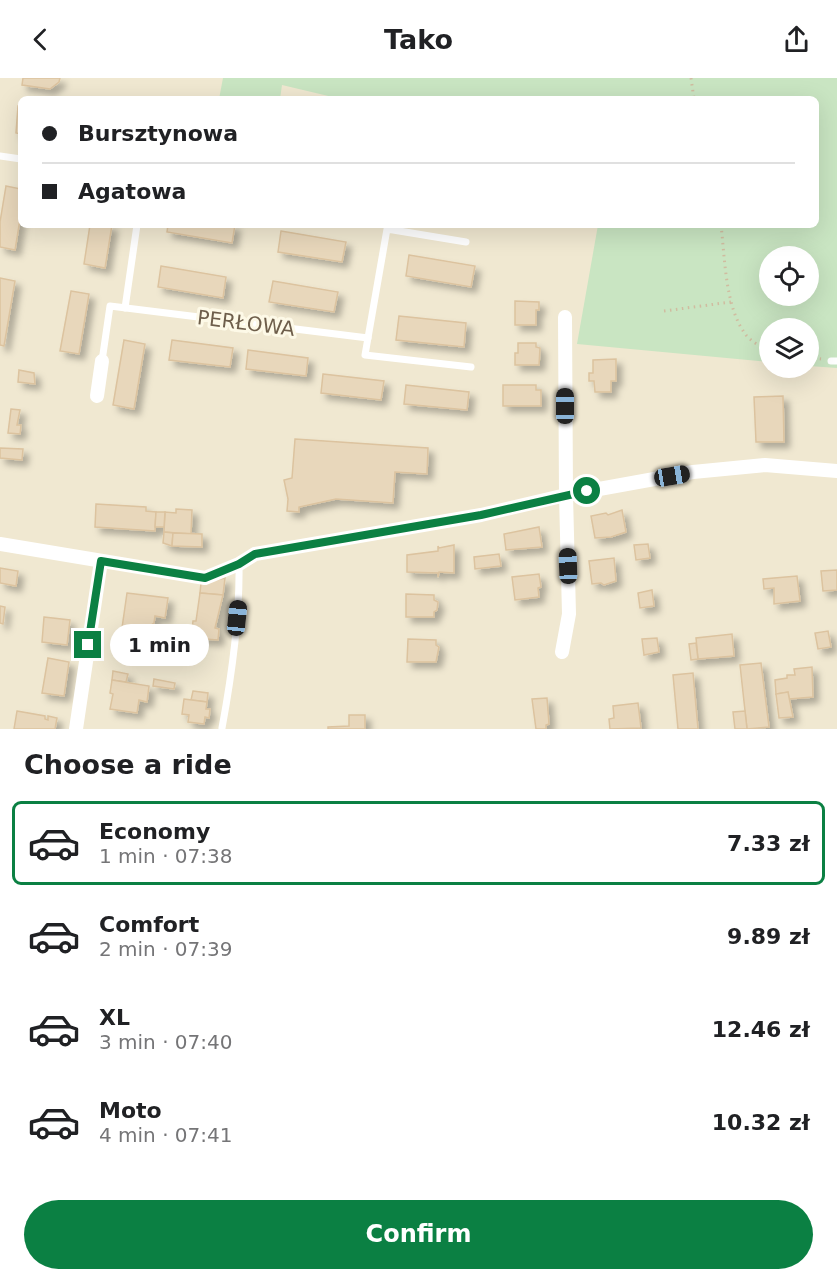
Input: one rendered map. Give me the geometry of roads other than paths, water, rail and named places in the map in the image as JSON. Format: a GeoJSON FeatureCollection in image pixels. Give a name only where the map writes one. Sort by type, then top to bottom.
{"type":"FeatureCollection","features":[{"type":"Feature","properties":{"kind":"street"},"geometry":{"type":"LineString","coordinates":[[562,652],[569,614],[565,317]]}},
{"type":"Feature","properties":{"kind":"street"},"geometry":{"type":"LineString","coordinates":[[97,396],[102,361]]}},
{"type":"Feature","properties":{"kind":"street"},"geometry":{"type":"LineString","coordinates":[[0,544],[205,578],[239,564],[255,554],[471,517],[566,495],[693,472],[765,465],[837,471]]}},
{"type":"Feature","properties":{"kind":"street"},"geometry":{"type":"LineString","coordinates":[[76,729],[101,561]]}},
{"type":"Feature","properties":{"kind":"lane"},"geometry":{"type":"LineString","coordinates":[[0,156],[18,159]]}},
{"type":"Feature","properties":{"kind":"lane"},"geometry":{"type":"LineString","coordinates":[[102,361],[111,306],[125,308],[137,228]]}},
{"type":"Feature","properties":{"kind":"lane"},"geometry":{"type":"LineString","coordinates":[[466,242],[387,229],[365,355],[471,367]]}},
{"type":"Feature","properties":{"kind":"lane","name":"PERŁOWA"},"geometry":{"type":"LineString","coordinates":[[125,308],[368,338]]}},
{"type":"Feature","properties":{"kind":"lane"},"geometry":{"type":"LineString","coordinates":[[222,728],[231,683],[239,597],[239,564]]}}]}
